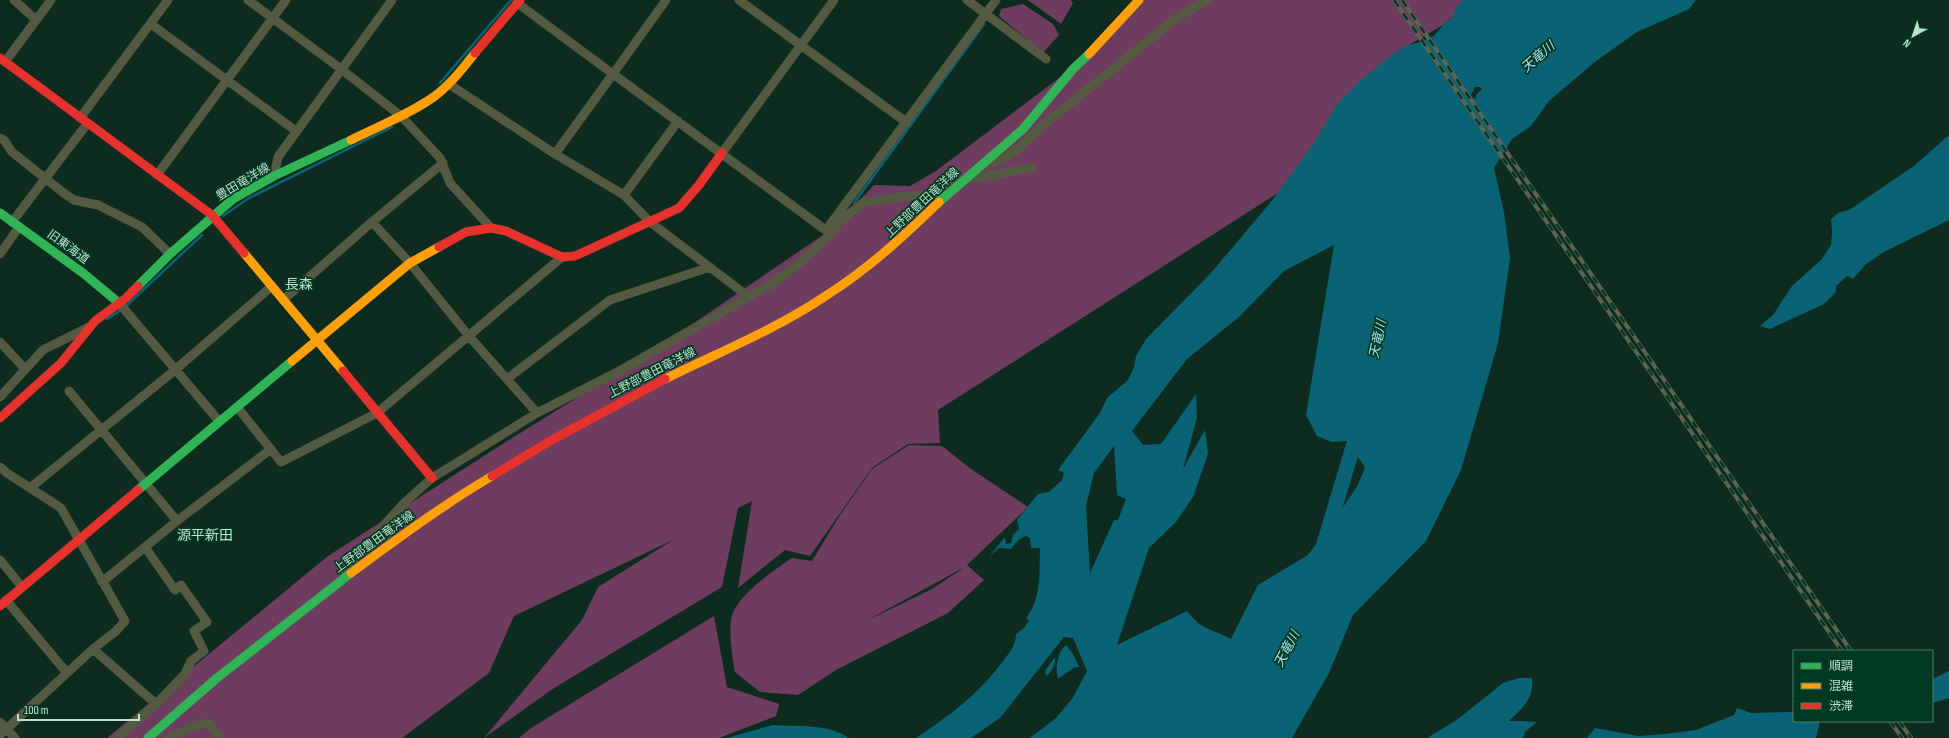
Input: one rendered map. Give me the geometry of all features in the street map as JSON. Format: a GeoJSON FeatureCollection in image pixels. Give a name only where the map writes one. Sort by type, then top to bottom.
{"type":"FeatureCollection","features":[{"type":"Feature","properties":{"kind":"main road","name":"上野部豊田竜洋線"},"geometry":{"type":"LineString","coordinates":[[148,738],[217,678],[340,582],[406,532],[463,493],[550,441],[644,389],[792,317],[828,294],[891,248],[947,194],[1023,129],[1073,69],[1103,40],[1139,0]]}},
{"type":"Feature","properties":{"kind":"main road","name":"豊田竜洋線"},"geometry":{"type":"LineString","coordinates":[[0,418],[61,363],[91,326],[119,303],[212,215],[232,199],[274,176],[401,116],[434,96],[449,84],[519,2]]}},
{"type":"Feature","properties":{"kind":"main road"},"geometry":{"type":"LineString","coordinates":[[3,60],[83,121],[212,215],[432,478]]}},
{"type":"Feature","properties":{"kind":"main road"},"geometry":{"type":"LineString","coordinates":[[3,603],[410,263],[466,232],[491,228],[506,231],[562,257],[575,256],[679,208],[722,153]]}},
{"type":"Feature","properties":{"kind":"main road","name":"旧東海道"},"geometry":{"type":"LineString","coordinates":[[0,213],[83,273],[119,303]]}},
{"type":"Feature","properties":{"kind":"street"},"geometry":{"type":"LineString","coordinates":[[14,0],[36,20]]}},
{"type":"Feature","properties":{"kind":"street"},"geometry":{"type":"LineString","coordinates":[[3,60],[51,0]]}},
{"type":"Feature","properties":{"kind":"street"},"geometry":{"type":"LineString","coordinates":[[0,254],[16,224],[45,178],[168,0]]}},
{"type":"Feature","properties":{"kind":"street"},"geometry":{"type":"LineString","coordinates":[[248,0],[341,69],[401,116],[443,163],[450,183],[491,228]]}},
{"type":"Feature","properties":{"kind":"street"},"geometry":{"type":"LineString","coordinates":[[157,175],[286,0]]}},
{"type":"Feature","properties":{"kind":"street"},"geometry":{"type":"LineString","coordinates":[[274,176],[278,157],[392,0]]}},
{"type":"Feature","properties":{"kind":"street"},"geometry":{"type":"LineString","coordinates":[[555,154],[666,0]]}},
{"type":"Feature","properties":{"kind":"street"},"geometry":{"type":"LineString","coordinates":[[739,0],[906,122]]}},
{"type":"Feature","properties":{"kind":"street"},"geometry":{"type":"LineString","coordinates":[[722,153],[834,0]]}},
{"type":"Feature","properties":{"kind":"street"},"geometry":{"type":"LineString","coordinates":[[967,0],[1046,60]]}},
{"type":"Feature","properties":{"kind":"street"},"geometry":{"type":"LineString","coordinates":[[828,232],[906,122],[996,0]]}},
{"type":"Feature","properties":{"kind":"street"},"geometry":{"type":"LineString","coordinates":[[982,165],[1001,160],[1016,150],[1041,127],[1178,17],[1206,0]]}},
{"type":"Feature","properties":{"kind":"street"},"geometry":{"type":"LineString","coordinates":[[519,2],[613,74],[828,232]]}},
{"type":"Feature","properties":{"kind":"street"},"geometry":{"type":"LineString","coordinates":[[151,24],[296,131]]}},
{"type":"Feature","properties":{"kind":"street"},"geometry":{"type":"LineString","coordinates":[[449,84],[555,154],[624,195],[650,222],[749,297]]}},
{"type":"Feature","properties":{"kind":"street"},"geometry":{"type":"LineString","coordinates":[[624,195],[678,121]]}},
{"type":"Feature","properties":{"kind":"street"},"geometry":{"type":"LineString","coordinates":[[0,138],[4,140],[12,152],[74,200],[98,205],[142,227],[170,254]]}},
{"type":"Feature","properties":{"kind":"street"},"geometry":{"type":"LineString","coordinates":[[283,300],[372,222],[443,163]]}},
{"type":"Feature","properties":{"kind":"street"},"geometry":{"type":"LineString","coordinates":[[963,180],[1031,168]]}},
{"type":"Feature","properties":{"kind":"street"},"geometry":{"type":"LineString","coordinates":[[340,582],[364,548],[385,524],[432,478],[537,413],[623,369],[773,283],[796,266],[828,232],[864,202],[909,196],[947,194]]}},
{"type":"Feature","properties":{"kind":"street"},"geometry":{"type":"LineString","coordinates":[[372,222],[410,263],[468,335],[537,413]]}},
{"type":"Feature","properties":{"kind":"street"},"geometry":{"type":"LineString","coordinates":[[237,407],[281,462],[377,413],[562,257]]}},
{"type":"Feature","properties":{"kind":"street"},"geometry":{"type":"LineString","coordinates":[[507,379],[610,300],[710,267]]}},
{"type":"Feature","properties":{"kind":"street"},"geometry":{"type":"LineString","coordinates":[[30,488],[175,370],[272,286]]}},
{"type":"Feature","properties":{"kind":"street"},"geometry":{"type":"LineString","coordinates":[[119,303],[219,421]]}},
{"type":"Feature","properties":{"kind":"street"},"geometry":{"type":"LineString","coordinates":[[0,396],[43,350],[91,326]]}},
{"type":"Feature","properties":{"kind":"street"},"geometry":{"type":"LineString","coordinates":[[0,342],[24,369]]}},
{"type":"Feature","properties":{"kind":"street"},"geometry":{"type":"LineString","coordinates":[[69,391],[177,521]]}},
{"type":"Feature","properties":{"kind":"street"},"geometry":{"type":"LineString","coordinates":[[102,582],[177,521],[271,450]]}},
{"type":"Feature","properties":{"kind":"street"},"geometry":{"type":"LineString","coordinates":[[0,467],[61,508],[125,621],[116,632],[93,649],[3,733]]}},
{"type":"Feature","properties":{"kind":"street"},"geometry":{"type":"LineString","coordinates":[[117,738],[156,704],[185,674],[191,662],[204,651],[194,631],[207,622],[181,585],[175,590],[145,547]]}},
{"type":"Feature","properties":{"kind":"street"},"geometry":{"type":"LineString","coordinates":[[0,560],[22,587]]}},
{"type":"Feature","properties":{"kind":"street"},"geometry":{"type":"LineString","coordinates":[[3,603],[67,673]]}},
{"type":"Feature","properties":{"kind":"street"},"geometry":{"type":"LineString","coordinates":[[93,649],[156,704]]}},
{"type":"Feature","properties":{"kind":"street"},"geometry":{"type":"LineString","coordinates":[[0,722],[3,733]]}},
{"type":"Feature","properties":{"kind":"street"},"geometry":{"type":"LineString","coordinates":[[168,738],[197,724],[209,723],[218,735]]}},
{"type":"Feature","properties":{"kind":"street"},"geometry":{"type":"LineString","coordinates":[[3,733],[15,738]]}},
{"type":"Feature","properties":{"kind":"shaded area"},"geometry":{"type":"Polygon","coordinates":[[[1028,0],[1071,0],[1073,3],[1061,24],[1028,0]]]}},
{"type":"Feature","properties":{"kind":"shaded area"},"geometry":{"type":"Polygon","coordinates":[[[1142,0],[1474,0],[1443,25],[1399,51],[1278,193],[938,410],[940,443],[908,444],[872,468],[810,556],[785,550],[738,588],[752,501],[738,508],[722,587],[554,688],[484,738],[582,620],[598,587],[673,540],[514,616],[489,673],[402,738],[107,738],[328,556],[504,443],[659,347],[836,226],[874,185],[910,186],[936,171],[1079,63],[1142,0]]]}},
{"type":"Feature","properties":{"kind":"shaded area"},"geometry":{"type":"Polygon","coordinates":[[[1023,4],[1053,24],[1059,35],[1043,53],[999,16],[1001,9],[1023,4]]]}},
{"type":"Feature","properties":{"kind":"shaded area"},"geometry":{"type":"Polygon","coordinates":[[[909,445],[942,446],[971,469],[1028,507],[967,565],[984,580],[948,613],[836,670],[798,695],[760,692],[735,672],[730,633],[731,620],[734,611],[739,602],[747,593],[792,558],[812,561],[840,515],[872,469],[909,445]],[[962,569],[866,621],[932,589],[962,569]]]}},
{"type":"Feature","properties":{"kind":"shaded area"},"geometry":{"type":"Polygon","coordinates":[[[714,616],[727,687],[779,704],[776,716],[719,738],[519,738],[531,728],[714,616]]]}},
{"type":"Feature","properties":{"kind":"water"},"geometry":{"type":"Polygon","coordinates":[[[1463,0],[1696,0],[1689,9],[1637,32],[1596,61],[1549,101],[1531,126],[1512,139],[1494,168],[1504,212],[1510,258],[1498,343],[1461,470],[1426,541],[1353,615],[1329,673],[1292,738],[1030,738],[1056,718],[1072,699],[1087,671],[1073,638],[1064,637],[1000,718],[971,738],[916,738],[974,694],[994,673],[1014,645],[1016,634],[1024,628],[1029,620],[1026,618],[1035,602],[1039,584],[1040,548],[1031,548],[1030,538],[1026,536],[1018,540],[1011,549],[999,548],[989,557],[1005,537],[1006,544],[1011,543],[1013,535],[1019,529],[1017,520],[1038,494],[1049,492],[1062,480],[1064,473],[1058,470],[1100,413],[1107,398],[1128,380],[1134,367],[1136,356],[1146,339],[1211,273],[1274,198],[1314,143],[1337,104],[1360,81],[1390,56],[1408,45],[1434,36],[1443,25],[1452,18],[1456,7],[1463,0]],[[1475,87],[1471,95],[1476,99],[1476,95],[1482,89],[1480,87],[1475,87]],[[1334,245],[1284,271],[1239,317],[1187,359],[1132,431],[1143,445],[1161,444],[1196,394],[1197,418],[1183,469],[1205,430],[1208,454],[1193,497],[1176,522],[1149,548],[1117,645],[1187,611],[1202,626],[1231,639],[1258,585],[1308,555],[1358,485],[1365,467],[1346,441],[1332,442],[1317,436],[1306,415],[1334,245]],[[1114,446],[1094,473],[1086,506],[1090,573],[1114,520],[1118,520],[1126,499],[1117,495],[1114,446]]]}},
{"type":"Feature","properties":{"kind":"water"},"geometry":{"type":"Polygon","coordinates":[[[1949,135],[1949,220],[1884,252],[1866,264],[1853,279],[1847,276],[1836,286],[1836,292],[1824,304],[1770,329],[1760,326],[1773,315],[1792,286],[1822,259],[1831,245],[1831,219],[1838,213],[1849,210],[1914,166],[1949,135]]]}},
{"type":"Feature","properties":{"kind":"water"},"geometry":{"type":"Polygon","coordinates":[[[1066,645],[1073,654],[1079,667],[1075,667],[1058,679],[1058,660],[1063,648],[1066,645]]]}},
{"type":"Feature","properties":{"kind":"water"},"geometry":{"type":"Polygon","coordinates":[[[1055,657],[1053,668],[1046,676],[1045,671],[1055,657]]]}},
{"type":"Feature","properties":{"kind":"water"},"geometry":{"type":"Polygon","coordinates":[[[1949,671],[1949,698],[1933,703],[1933,679],[1949,671]]]}},
{"type":"Feature","properties":{"kind":"water"},"geometry":{"type":"Polygon","coordinates":[[[1519,678],[1532,678],[1531,692],[1526,702],[1509,721],[1537,722],[1525,732],[1523,738],[1427,738],[1458,719],[1503,683],[1519,678]]]}},
{"type":"Feature","properties":{"kind":"water"},"geometry":{"type":"Polygon","coordinates":[[[1737,708],[1751,713],[1793,712],[1793,722],[1820,722],[1816,738],[1587,738],[1595,728],[1638,736],[1696,730],[1734,715],[1737,708]]]}},
{"type":"Feature","properties":{"kind":"water"},"geometry":{"type":"Polygon","coordinates":[[[773,725],[822,728],[841,733],[849,738],[727,738],[773,725]]]}},
{"type":"Feature","properties":{"kind":"waterway"},"geometry":{"type":"LineString","coordinates":[[440,83],[511,0]]}},
{"type":"Feature","properties":{"kind":"waterway"},"geometry":{"type":"LineString","coordinates":[[854,203],[984,24]]}},
{"type":"Feature","properties":{"kind":"waterway"},"geometry":{"type":"LineString","coordinates":[[223,216],[249,198],[392,127]]}},
{"type":"Feature","properties":{"kind":"waterway"},"geometry":{"type":"LineString","coordinates":[[125,307],[202,235]]}},
{"type":"Feature","properties":{"kind":"waterway"},"geometry":{"type":"LineString","coordinates":[[107,319],[121,310]]}},
{"type":"Feature","properties":{"kind":"waterway","name":"天竜川"},"geometry":{"type":"LineString","coordinates":[[1323,547],[1358,430]]}},
{"type":"Feature","properties":{"kind":"railway"},"geometry":{"type":"LineString","coordinates":[[1394,0],[1841,650]]}},
{"type":"Feature","properties":{"kind":"railway"},"geometry":{"type":"LineString","coordinates":[[1402,0],[1850,650]]}},
{"type":"Feature","properties":{"kind":"railway"},"geometry":{"type":"LineString","coordinates":[[1891,722],[1902,738]]}},
{"type":"Feature","properties":{"kind":"railway"},"geometry":{"type":"LineString","coordinates":[[1900,722],[1911,738]]}},
{"type":"Feature","properties":{"kind":"traffic: fast"},"geometry":{"type":"LineString","coordinates":[[939,202],[1023,129],[1073,69],[1089,54]]}},
{"type":"Feature","properties":{"kind":"traffic: fast"},"geometry":{"type":"LineString","coordinates":[[138,286],[170,254],[233,199],[274,176],[351,140]]}},
{"type":"Feature","properties":{"kind":"traffic: fast"},"geometry":{"type":"LineString","coordinates":[[0,213],[83,273],[119,303]]}},
{"type":"Feature","properties":{"kind":"traffic: fast"},"geometry":{"type":"LineString","coordinates":[[138,490],[292,361]]}},
{"type":"Feature","properties":{"kind":"traffic: fast"},"geometry":{"type":"LineString","coordinates":[[148,738],[217,678],[351,573]]}},
{"type":"Feature","properties":{"kind":"traffic: slow"},"geometry":{"type":"LineString","coordinates":[[1089,54],[1139,0]]}},
{"type":"Feature","properties":{"kind":"traffic: slow"},"geometry":{"type":"LineString","coordinates":[[351,140],[405,114],[435,96],[452,81],[475,53]]}},
{"type":"Feature","properties":{"kind":"traffic: slow"},"geometry":{"type":"LineString","coordinates":[[665,379],[748,340],[788,319],[827,295],[885,252],[939,202]]}},
{"type":"Feature","properties":{"kind":"traffic: slow"},"geometry":{"type":"LineString","coordinates":[[292,361],[410,263],[439,247]]}},
{"type":"Feature","properties":{"kind":"traffic: slow"},"geometry":{"type":"LineString","coordinates":[[244,253],[343,371]]}},
{"type":"Feature","properties":{"kind":"traffic: slow"},"geometry":{"type":"LineString","coordinates":[[351,573],[438,510],[492,476]]}},
{"type":"Feature","properties":{"kind":"traffic: jam"},"geometry":{"type":"LineString","coordinates":[[475,53],[520,0]]}},
{"type":"Feature","properties":{"kind":"traffic: jam"},"geometry":{"type":"LineString","coordinates":[[0,58],[212,215],[244,253]]}},
{"type":"Feature","properties":{"kind":"traffic: jam"},"geometry":{"type":"LineString","coordinates":[[439,247],[466,232],[491,228],[506,231],[562,257],[575,256],[679,208],[699,185],[722,153]]}},
{"type":"Feature","properties":{"kind":"traffic: jam"},"geometry":{"type":"LineString","coordinates":[[0,418],[61,363],[95,321],[126,298],[138,286]]}},
{"type":"Feature","properties":{"kind":"traffic: jam"},"geometry":{"type":"LineString","coordinates":[[343,371],[432,478]]}},
{"type":"Feature","properties":{"kind":"traffic: jam"},"geometry":{"type":"LineString","coordinates":[[492,476],[550,441],[665,379]]}},
{"type":"Feature","properties":{"kind":"traffic: jam"},"geometry":{"type":"LineString","coordinates":[[0,606],[138,490]]}},
{"type":"Feature","properties":{"kind":"district","name":"長森"},"geometry":{"type":"Point","coordinates":[299,284]}},
{"type":"Feature","properties":{"kind":"district","name":"源平新田"},"geometry":{"type":"Point","coordinates":[205,535]}}]}
